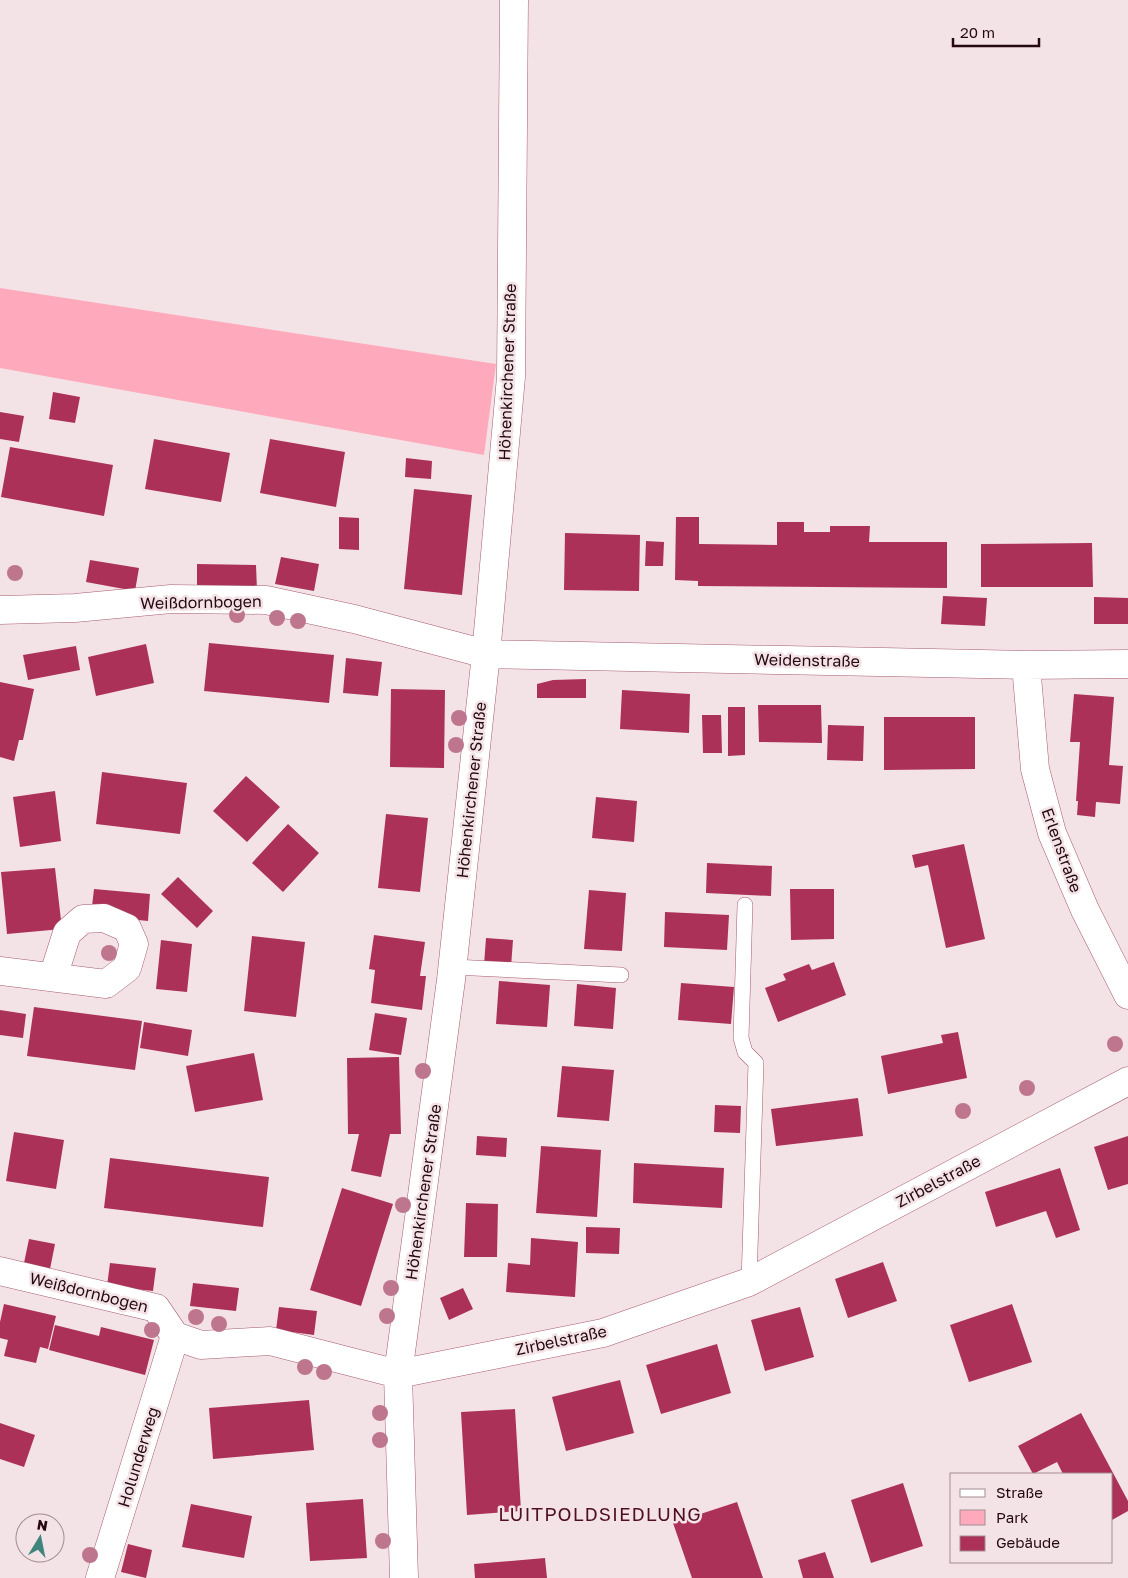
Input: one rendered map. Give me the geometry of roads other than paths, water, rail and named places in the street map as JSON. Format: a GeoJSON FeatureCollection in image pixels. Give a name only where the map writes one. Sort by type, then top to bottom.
{"type":"FeatureCollection","features":[{"type":"Feature","properties":{"kind":"street","name":"Höhenkirchener Straße"},"geometry":{"type":"LineString","coordinates":[[404,1578],[398,1374],[453,967],[486,654],[511,377],[514,0]]}},
{"type":"Feature","properties":{"kind":"street","name":"Weißdornbogen"},"geometry":{"type":"LineString","coordinates":[[0,610],[74,608],[171,599],[266,600],[354,619],[486,654]]}},
{"type":"Feature","properties":{"kind":"street","name":"Weidenstraße"},"geometry":{"type":"LineString","coordinates":[[486,654],[1026,665],[1128,664]]}},
{"type":"Feature","properties":{"kind":"street","name":"Erlenstraße"},"geometry":{"type":"LineString","coordinates":[[1026,665],[1036,769],[1052,833],[1085,910],[1128,995]]}},
{"type":"Feature","properties":{"kind":"street"},"geometry":{"type":"LineString","coordinates":[[0,971],[53,977]]}},
{"type":"Feature","properties":{"kind":"street","name":"Zirbelstraße"},"geometry":{"type":"LineString","coordinates":[[398,1374],[603,1333],[749,1282],[1128,1081]]}},
{"type":"Feature","properties":{"kind":"street","name":"Weißdornbogen"},"geometry":{"type":"LineString","coordinates":[[0,1271],[156,1308],[175,1336]]}},
{"type":"Feature","properties":{"kind":"street"},"geometry":{"type":"LineString","coordinates":[[175,1336],[201,1345],[270,1341],[398,1374]]}},
{"type":"Feature","properties":{"kind":"street","name":"Holunderweg"},"geometry":{"type":"LineString","coordinates":[[100,1578],[175,1336]]}},
{"type":"Feature","properties":{"kind":"lane"},"geometry":{"type":"LineString","coordinates":[[745,905],[741,1038],[745,1052],[756,1063],[749,1282]]}},
{"type":"Feature","properties":{"kind":"lane"},"geometry":{"type":"LineString","coordinates":[[453,967],[621,975]]}},
{"type":"Feature","properties":{"kind":"district","name":"LUITPOLDSIEDLUNG"},"geometry":{"type":"Point","coordinates":[600,1513]}}]}
